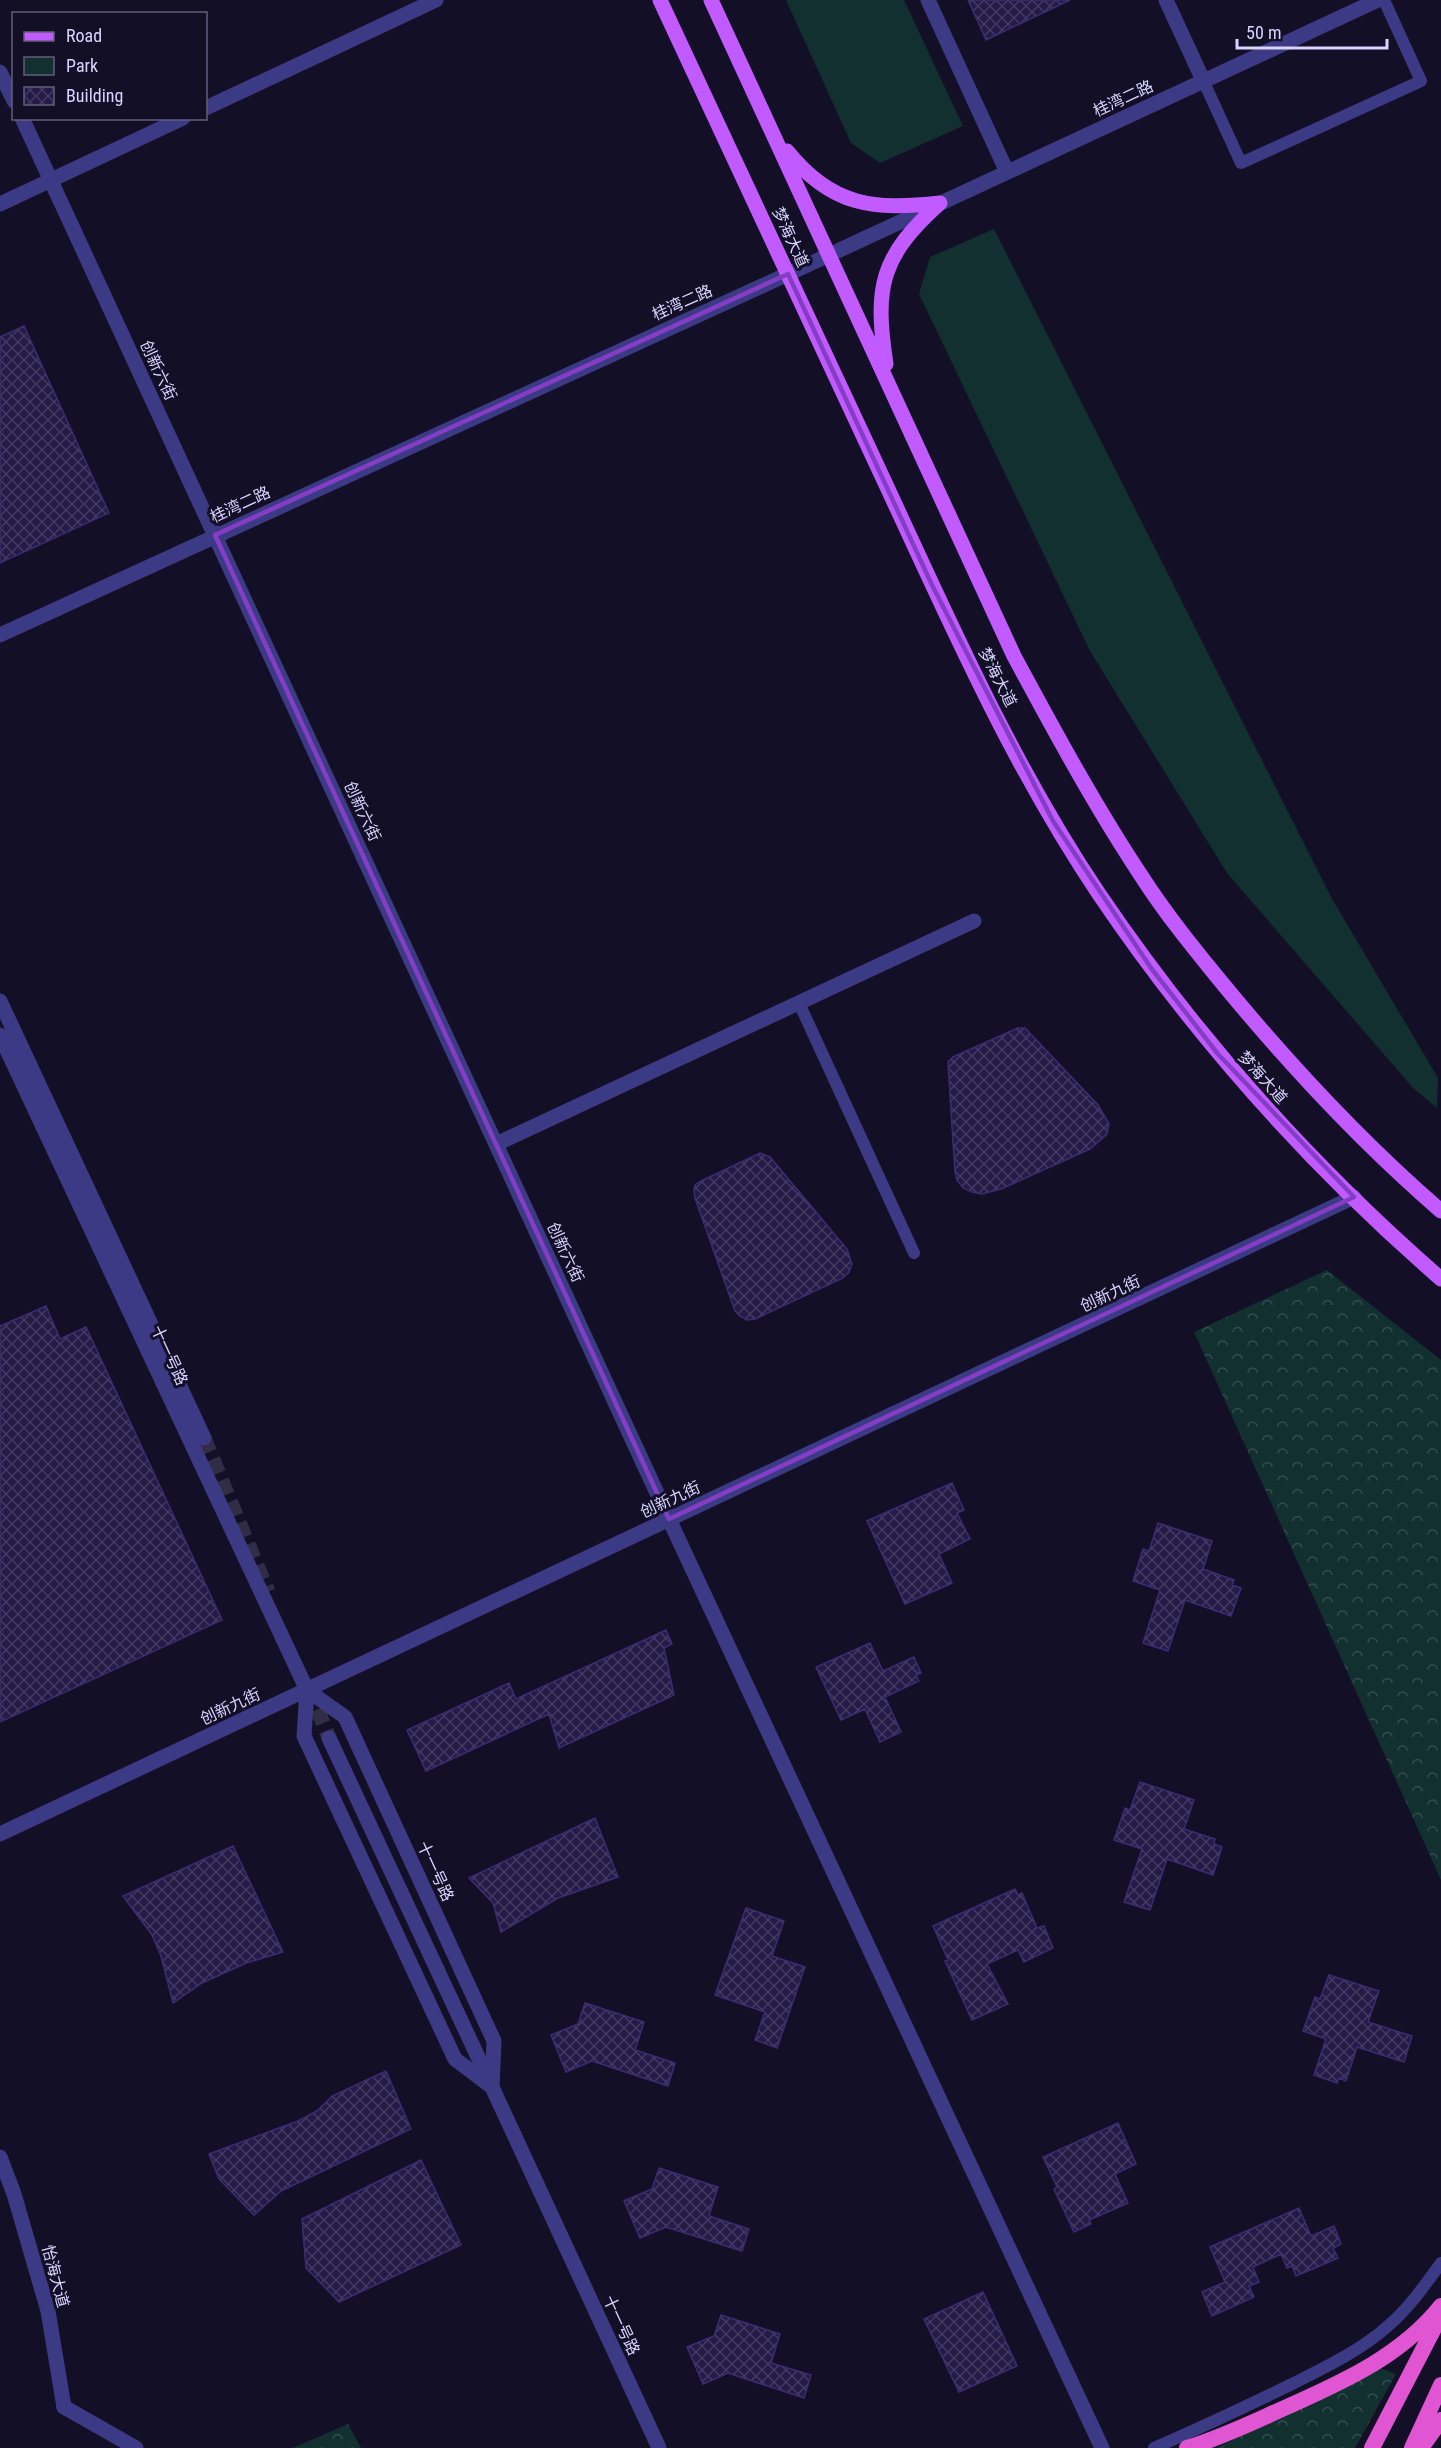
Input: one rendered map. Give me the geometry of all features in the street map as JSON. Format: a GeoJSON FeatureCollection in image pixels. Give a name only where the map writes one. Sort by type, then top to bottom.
{"type":"FeatureCollection","features":[{"type":"Feature","properties":{"kind":"highway"},"geometry":{"type":"LineString","coordinates":[[1187,2448],[1220,2437],[1339,2384],[1376,2363],[1404,2343],[1441,2306]]}},
{"type":"Feature","properties":{"kind":"highway"},"geometry":{"type":"LineString","coordinates":[[1372,2448],[1441,2315]]}},
{"type":"Feature","properties":{"kind":"highway"},"geometry":{"type":"LineString","coordinates":[[1412,2448],[1441,2385]]}},
{"type":"Feature","properties":{"kind":"highway"},"geometry":{"type":"LineString","coordinates":[[1422,2448],[1441,2420]]}},
{"type":"Feature","properties":{"kind":"main road","name":"梦海大道"},"geometry":{"type":"LineString","coordinates":[[660,0],[932,585],[1009,741],[1053,821],[1097,891],[1151,968],[1218,1054],[1293,1138],[1441,1279]]}},
{"type":"Feature","properties":{"kind":"main road","name":"梦海大道"},"geometry":{"type":"LineString","coordinates":[[711,0],[1014,656],[1058,738],[1144,882],[1245,1011],[1401,1176],[1441,1211]]}},
{"type":"Feature","properties":{"kind":"main road"},"geometry":{"type":"LineString","coordinates":[[774,134],[794,160],[814,179],[860,203],[881,207],[940,203]]}},
{"type":"Feature","properties":{"kind":"main road"},"geometry":{"type":"LineString","coordinates":[[888,381],[880,328],[880,295],[885,275],[901,244],[916,225],[940,203]]}},
{"type":"Feature","properties":{"kind":"street"},"geometry":{"type":"LineString","coordinates":[[207,108],[436,0]]}},
{"type":"Feature","properties":{"kind":"street"},"geometry":{"type":"LineString","coordinates":[[928,0],[1007,171]]}},
{"type":"Feature","properties":{"kind":"street"},"geometry":{"type":"LineString","coordinates":[[1166,0],[1203,80]]}},
{"type":"Feature","properties":{"kind":"street","name":"桂湾二路"},"geometry":{"type":"LineString","coordinates":[[0,634],[788,274],[1378,0]]}},
{"type":"Feature","properties":{"kind":"street"},"geometry":{"type":"LineString","coordinates":[[0,72],[12,97]]}},
{"type":"Feature","properties":{"kind":"street","name":"创新六街"},"geometry":{"type":"LineString","coordinates":[[23,120],[669,1519],[1102,2448]]}},
{"type":"Feature","properties":{"kind":"street"},"geometry":{"type":"LineString","coordinates":[[0,204],[179,120]]}},
{"type":"Feature","properties":{"kind":"street"},"geometry":{"type":"LineString","coordinates":[[496,1144],[974,921]]}},
{"type":"Feature","properties":{"kind":"street"},"geometry":{"type":"LineString","coordinates":[[0,1001],[204,1438]]}},
{"type":"Feature","properties":{"kind":"street","name":"十一号路"},"geometry":{"type":"LineString","coordinates":[[0,1035],[307,1690],[304,1736],[454,2059],[492,2087]]}},
{"type":"Feature","properties":{"kind":"street","name":"创新九街"},"geometry":{"type":"LineString","coordinates":[[0,1834],[1354,1197]]}},
{"type":"Feature","properties":{"kind":"street","name":"十一号路"},"geometry":{"type":"LineString","coordinates":[[307,1690],[345,1717],[350,1727],[494,2041],[492,2087],[658,2448]]}},
{"type":"Feature","properties":{"kind":"street"},"geometry":{"type":"LineString","coordinates":[[329,1738],[492,2087]]}},
{"type":"Feature","properties":{"kind":"street","name":"怡海大道"},"geometry":{"type":"LineString","coordinates":[[0,2157],[14,2194],[48,2311],[64,2408],[136,2448]]}},
{"type":"Feature","properties":{"kind":"lane"},"geometry":{"type":"LineString","coordinates":[[1203,80],[1241,163],[1421,81],[1384,0]]}},
{"type":"Feature","properties":{"kind":"lane"},"geometry":{"type":"LineString","coordinates":[[799,1003],[914,1253]]}},
{"type":"Feature","properties":{"kind":"lane"},"geometry":{"type":"LineString","coordinates":[[1154,2448],[1230,2415],[1318,2371],[1353,2350],[1388,2327],[1415,2299],[1441,2263]]}},
{"type":"Feature","properties":{"kind":"highlighted area"},"geometry":{"type":"Polygon","coordinates":[[[788,274],[932,585],[1053,821],[1151,968],[1218,1054],[1354,1197],[669,1519],[215,535],[788,274]]]}},
{"type":"Feature","properties":{"kind":"green space"},"geometry":{"type":"Polygon","coordinates":[[[786,0],[904,0],[963,126],[880,163],[851,143],[786,0]]]}},
{"type":"Feature","properties":{"kind":"green space"},"geometry":{"type":"Polygon","coordinates":[[[994,229],[1331,897],[1438,1078],[1437,1108],[1413,1088],[1227,873],[1090,651],[919,294],[930,257],[994,229]]]}},
{"type":"Feature","properties":{"kind":"green space"},"geometry":{"type":"Polygon","coordinates":[[[1327,1270],[1441,1360],[1441,1880],[1194,1332],[1327,1270]]]}},
{"type":"Feature","properties":{"kind":"green space"},"geometry":{"type":"Polygon","coordinates":[[[1380,2368],[1396,2374],[1355,2448],[1216,2448],[1380,2368]]]}},
{"type":"Feature","properties":{"kind":"green space"},"geometry":{"type":"Polygon","coordinates":[[[348,2424],[361,2448],[293,2448],[348,2424]]]}},
{"type":"Feature","properties":{"kind":"building"},"geometry":{"type":"Polygon","coordinates":[[[968,0],[1070,0],[986,40],[968,0]]]}},
{"type":"Feature","properties":{"kind":"building"},"geometry":{"type":"Polygon","coordinates":[[[24,326],[109,513],[0,563],[0,337],[24,326]]]}},
{"type":"Feature","properties":{"kind":"building"},"geometry":{"type":"Polygon","coordinates":[[[1018,1028],[1025,1028],[1098,1105],[1109,1124],[1107,1134],[1090,1149],[1001,1189],[982,1194],[972,1192],[963,1188],[955,1172],[948,1062],[953,1057],[1018,1028]]]}},
{"type":"Feature","properties":{"kind":"building"},"geometry":{"type":"Polygon","coordinates":[[[760,1153],[770,1157],[847,1249],[852,1264],[849,1272],[843,1278],[755,1319],[747,1320],[735,1311],[694,1190],[695,1185],[701,1181],[760,1153]]]}},
{"type":"Feature","properties":{"kind":"building"},"geometry":{"type":"Polygon","coordinates":[[[46,1306],[60,1339],[86,1327],[222,1620],[0,1722],[0,1326],[46,1306]]]}},
{"type":"Feature","properties":{"kind":"building"},"geometry":{"type":"Polygon","coordinates":[[[952,1483],[964,1510],[957,1513],[970,1539],[939,1554],[952,1583],[905,1604],[867,1521],[952,1483]]]}},
{"type":"Feature","properties":{"kind":"building"},"geometry":{"type":"Polygon","coordinates":[[[1158,1523],[1212,1541],[1203,1569],[1234,1580],[1232,1585],[1241,1588],[1231,1616],[1185,1600],[1168,1651],[1143,1643],[1160,1590],[1133,1581],[1143,1549],[1149,1551],[1158,1523]]]}},
{"type":"Feature","properties":{"kind":"building"},"geometry":{"type":"Polygon","coordinates":[[[666,1630],[672,1644],[664,1648],[674,1695],[559,1748],[549,1714],[426,1771],[407,1730],[509,1683],[516,1699],[666,1630]]]}},
{"type":"Feature","properties":{"kind":"building"},"geometry":{"type":"Polygon","coordinates":[[[870,1643],[883,1671],[914,1657],[921,1673],[916,1675],[919,1681],[885,1697],[901,1732],[880,1742],[865,1709],[841,1720],[816,1667],[870,1643]]]}},
{"type":"Feature","properties":{"kind":"building"},"geometry":{"type":"Polygon","coordinates":[[[1140,1782],[1194,1800],[1184,1829],[1215,1839],[1214,1844],[1222,1847],[1213,1875],[1167,1859],[1150,1910],[1124,1902],[1142,1849],[1114,1840],[1125,1808],[1130,1810],[1140,1782]]]}},
{"type":"Feature","properties":{"kind":"building"},"geometry":{"type":"Polygon","coordinates":[[[595,1818],[618,1877],[558,1898],[501,1932],[493,1903],[469,1878],[595,1818]]]}},
{"type":"Feature","properties":{"kind":"building"},"geometry":{"type":"Polygon","coordinates":[[[233,1846],[283,1952],[246,1963],[202,1983],[173,2003],[161,1956],[152,1935],[123,1896],[233,1846]]]}},
{"type":"Feature","properties":{"kind":"building"},"geometry":{"type":"Polygon","coordinates":[[[1015,1889],[1018,1895],[1022,1893],[1037,1928],[1044,1926],[1053,1948],[1024,1962],[1018,1950],[987,1964],[1008,2004],[972,2020],[945,1961],[948,1960],[933,1926],[1015,1889]]]}},
{"type":"Feature","properties":{"kind":"building"},"geometry":{"type":"Polygon","coordinates":[[[746,1908],[784,1921],[772,1956],[805,1967],[777,2048],[755,2040],[765,2012],[715,1995],[746,1908]]]}},
{"type":"Feature","properties":{"kind":"building"},"geometry":{"type":"Polygon","coordinates":[[[1329,1975],[1379,1991],[1368,2022],[1412,2036],[1404,2062],[1357,2047],[1346,2081],[1339,2078],[1337,2083],[1314,2075],[1326,2039],[1303,2031],[1315,1997],[1320,1999],[1329,1975]]]}},
{"type":"Feature","properties":{"kind":"building"},"geometry":{"type":"Polygon","coordinates":[[[585,2003],[644,2022],[635,2050],[675,2063],[668,2086],[592,2061],[566,2072],[551,2035],[578,2024],[585,2003]]]}},
{"type":"Feature","properties":{"kind":"building"},"geometry":{"type":"Polygon","coordinates":[[[386,2071],[411,2129],[281,2191],[254,2215],[219,2179],[209,2154],[298,2121],[317,2111],[332,2096],[386,2071]]]}},
{"type":"Feature","properties":{"kind":"building"},"geometry":{"type":"Polygon","coordinates":[[[1118,2123],[1136,2164],[1115,2174],[1128,2203],[1089,2220],[1091,2224],[1074,2232],[1054,2189],[1057,2187],[1043,2157],[1118,2123]]]}},
{"type":"Feature","properties":{"kind":"building"},"geometry":{"type":"Polygon","coordinates":[[[421,2160],[461,2245],[339,2302],[306,2268],[302,2219],[421,2160]]]}},
{"type":"Feature","properties":{"kind":"building"},"geometry":{"type":"Polygon","coordinates":[[[659,2168],[718,2187],[709,2216],[749,2229],[742,2251],[666,2227],[640,2238],[624,2201],[652,2189],[659,2168]]]}},
{"type":"Feature","properties":{"kind":"building"},"geometry":{"type":"Polygon","coordinates":[[[1299,2208],[1311,2236],[1334,2226],[1341,2244],[1333,2248],[1338,2258],[1296,2276],[1292,2266],[1287,2268],[1281,2254],[1253,2267],[1259,2282],[1249,2286],[1254,2297],[1212,2316],[1202,2292],[1225,2282],[1210,2247],[1299,2208]]]}},
{"type":"Feature","properties":{"kind":"building"},"geometry":{"type":"Polygon","coordinates":[[[983,2292],[1017,2366],[959,2392],[924,2319],[983,2292]]]}},
{"type":"Feature","properties":{"kind":"building"},"geometry":{"type":"Polygon","coordinates":[[[721,2315],[780,2334],[771,2363],[811,2375],[804,2398],[728,2373],[703,2384],[687,2347],[714,2336],[721,2315]]]}},
{"type":"Feature","properties":{"kind":"tunnel"},"geometry":{"type":"LineString","coordinates":[[204,1438],[268,1592]]}},
{"type":"Feature","properties":{"kind":"tunnel"},"geometry":{"type":"LineString","coordinates":[[309,1688],[329,1738]]}}]}
